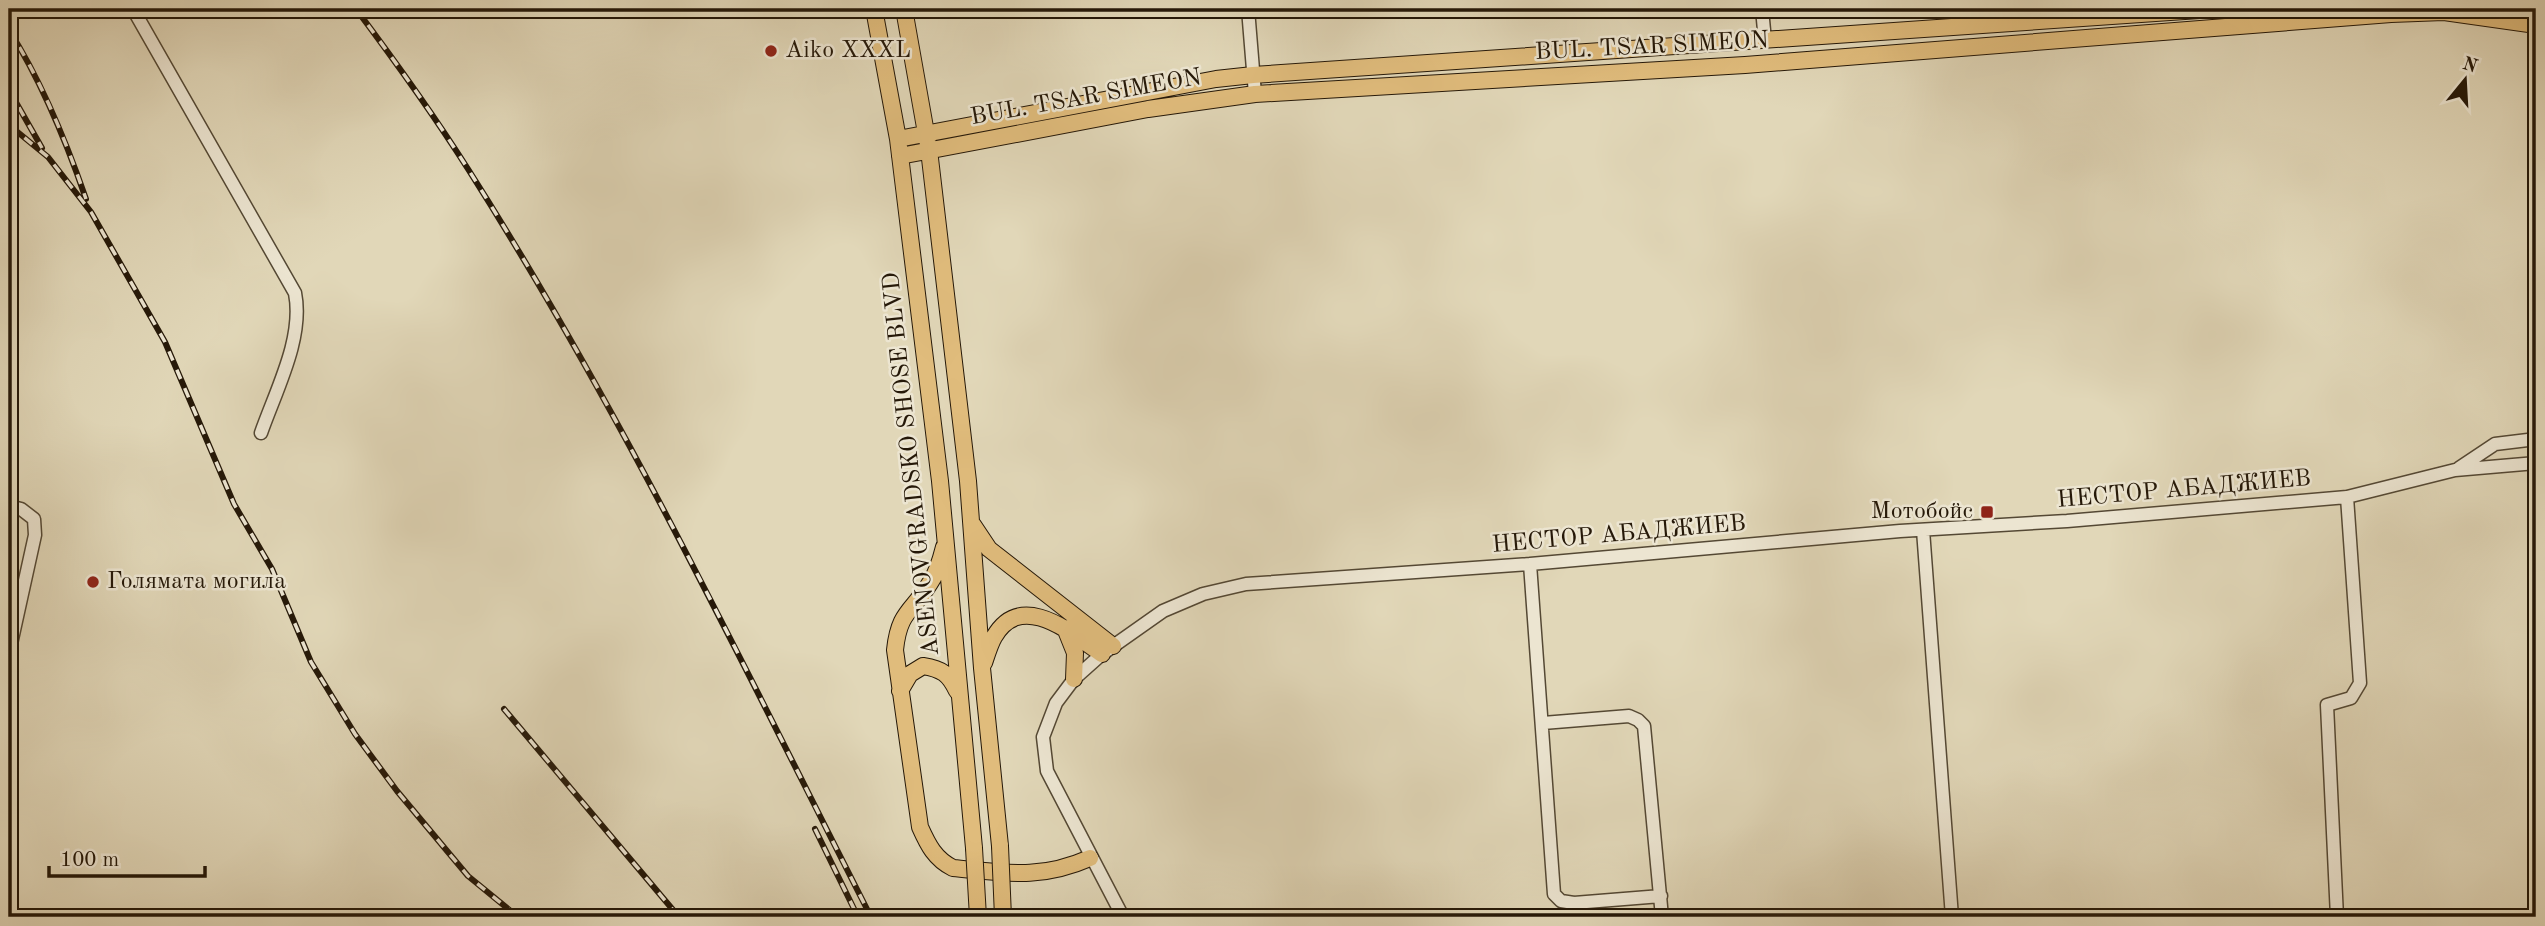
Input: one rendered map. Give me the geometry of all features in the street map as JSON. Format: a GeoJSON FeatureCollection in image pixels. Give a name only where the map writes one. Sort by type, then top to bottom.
{"type":"FeatureCollection","features":[{"type":"Feature","properties":{"kind":"main road","name":"ASENOVGRADSKO SHOSE BLVD"},"geometry":{"type":"LineString","coordinates":[[874,9],[898,139],[946,538],[978,917]]}},
{"type":"Feature","properties":{"kind":"main road","name":"ASENOVGRADSKO SHOSE BLVD"},"geometry":{"type":"LineString","coordinates":[[904,9],[929,150],[971,522],[1000,846],[1003,917]]}},
{"type":"Feature","properties":{"kind":"main road","name":"BUL. TSAR SIMEON"},"geometry":{"type":"LineString","coordinates":[[898,139],[1216,79],[1253,75],[2214,9]]}},
{"type":"Feature","properties":{"kind":"main road","name":"BUL. TSAR SIMEON"},"geometry":{"type":"LineString","coordinates":[[900,156],[1148,109],[1255,93],[1745,65],[2391,14],[2444,12],[2536,25]]}},
{"type":"Feature","properties":{"kind":"main road"},"geometry":{"type":"LineString","coordinates":[[971,522],[989,549],[1108,650]]}},
{"type":"Feature","properties":{"kind":"main road"},"geometry":{"type":"LineString","coordinates":[[946,538],[931,582],[909,608],[897,628],[895,650],[920,827],[933,853],[943,863],[953,867],[1027,875],[1070,867],[1090,858]]}},
{"type":"Feature","properties":{"kind":"main road"},"geometry":{"type":"LineString","coordinates":[[982,668],[995,636],[1011,618],[1028,615],[1052,620],[1108,650]]}},
{"type":"Feature","properties":{"kind":"main road"},"geometry":{"type":"LineString","coordinates":[[1065,628],[1075,653],[1074,679]]}},
{"type":"Feature","properties":{"kind":"main road"},"geometry":{"type":"LineString","coordinates":[[900,691],[910,674],[923,666],[937,668],[950,676],[960,697]]}},
{"type":"Feature","properties":{"kind":"street"},"geometry":{"type":"LineString","coordinates":[[133,9],[295,293],[299,311],[296,332],[261,433]]}},
{"type":"Feature","properties":{"kind":"street"},"geometry":{"type":"LineString","coordinates":[[1248,9],[1255,93]]}},
{"type":"Feature","properties":{"kind":"street"},"geometry":{"type":"LineString","coordinates":[[1762,9],[1765,41]]}},
{"type":"Feature","properties":{"kind":"street"},"geometry":{"type":"LineString","coordinates":[[2186,10],[2188,30]]}},
{"type":"Feature","properties":{"kind":"street","name":"НЕСТОР АБАДЖИЕВ"},"geometry":{"type":"LineString","coordinates":[[2455,470],[2495,444],[2536,439]]}},
{"type":"Feature","properties":{"kind":"street","name":"НЕСТОР АБАДЖИЕВ"},"geometry":{"type":"LineString","coordinates":[[1122,917],[1047,771],[1043,737],[1056,703],[1074,679],[1108,650],[1163,611],[1203,594],[1246,584],[1530,564],[1923,530],[2067,522],[2347,497],[2455,470],[2536,463]]}},
{"type":"Feature","properties":{"kind":"street"},"geometry":{"type":"LineString","coordinates":[[2313,917],[2337,916],[2327,705],[2351,698],[2360,683],[2347,497]]}},
{"type":"Feature","properties":{"kind":"street"},"geometry":{"type":"LineString","coordinates":[[9,506],[21,509],[34,519],[35,535],[9,653]]}},
{"type":"Feature","properties":{"kind":"street"},"geometry":{"type":"LineString","coordinates":[[1923,530],[1952,917]]}},
{"type":"Feature","properties":{"kind":"street"},"geometry":{"type":"LineString","coordinates":[[1530,564],[1554,894],[1561,901],[1574,903],[1661,896]]}},
{"type":"Feature","properties":{"kind":"street"},"geometry":{"type":"LineString","coordinates":[[1543,723],[1629,716],[1644,726],[1662,917]]}},
{"type":"Feature","properties":{"kind":"railway"},"geometry":{"type":"LineString","coordinates":[[356,9],[455,148],[577,351],[678,538],[871,917]]}},
{"type":"Feature","properties":{"kind":"railway"},"geometry":{"type":"LineString","coordinates":[[9,30],[52,112],[86,199]]}},
{"type":"Feature","properties":{"kind":"railway"},"geometry":{"type":"LineString","coordinates":[[9,90],[42,148]]}},
{"type":"Feature","properties":{"kind":"railway"},"geometry":{"type":"LineString","coordinates":[[9,125],[48,157],[91,212],[165,342],[234,504],[272,569],[311,662],[355,734],[397,791],[468,876],[518,917]]}},
{"type":"Feature","properties":{"kind":"railway"},"geometry":{"type":"LineString","coordinates":[[504,709],[679,917]]}},
{"type":"Feature","properties":{"kind":"railway"},"geometry":{"type":"LineString","coordinates":[[815,829],[858,917]]}},
{"type":"Feature","properties":{"kind":"place","name":"Aiko XXXL"},"geometry":{"type":"Point","coordinates":[771,51]}},
{"type":"Feature","properties":{"kind":"place","name":"Мотобойс"},"geometry":{"type":"Point","coordinates":[1987,512]}},
{"type":"Feature","properties":{"kind":"place","name":"Голямата могила"},"geometry":{"type":"Point","coordinates":[93,582]}}]}
